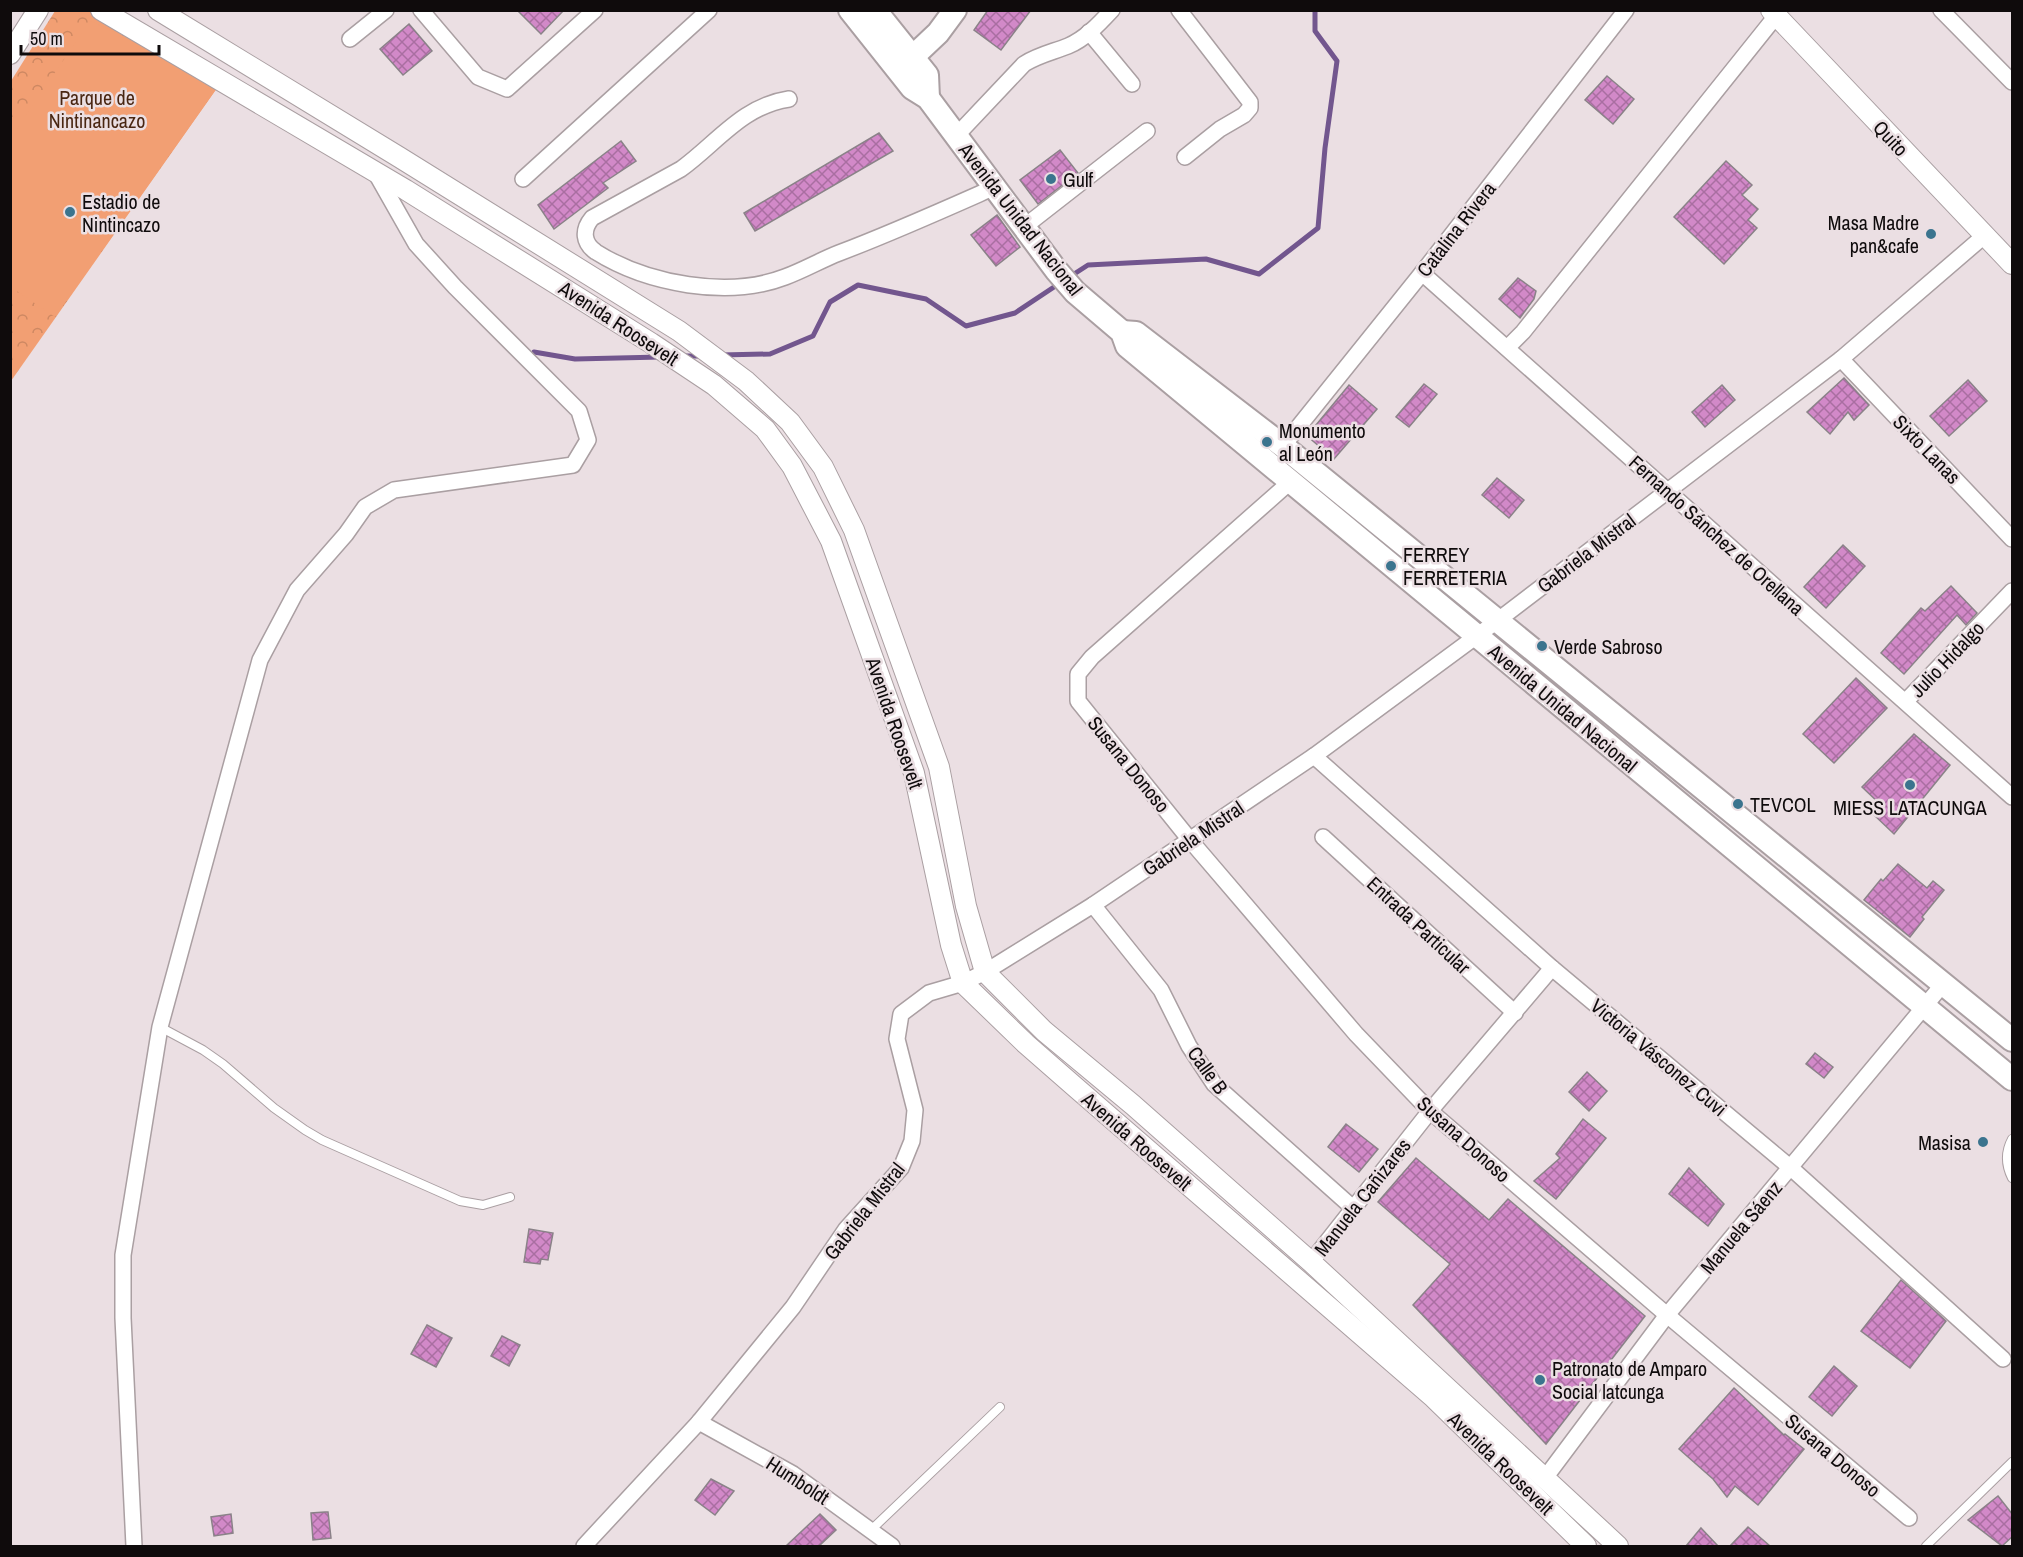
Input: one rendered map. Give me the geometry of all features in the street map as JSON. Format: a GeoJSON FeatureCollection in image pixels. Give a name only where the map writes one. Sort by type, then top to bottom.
{"type":"FeatureCollection","features":[{"type":"Feature","properties":{"kind":"main road","name":"Avenida Unidad Nacional"},"geometry":{"type":"LineString","coordinates":[[850,10],[906,64],[927,75],[928,98],[956,136],[1056,270],[1075,292],[1122,332],[1127,346],[2013,1079]]}},
{"type":"Feature","properties":{"kind":"main road","name":"Avenida Unidad Nacional"},"geometry":{"type":"LineString","coordinates":[[875,10],[906,64]]}},
{"type":"Feature","properties":{"kind":"main road"},"geometry":{"type":"LineString","coordinates":[[906,64],[956,10]]}},
{"type":"Feature","properties":{"kind":"main road","name":"Avenida Unidad Nacional"},"geometry":{"type":"LineString","coordinates":[[1122,332],[1136,333],[1283,446],[2013,1040]]}},
{"type":"Feature","properties":{"kind":"street"},"geometry":{"type":"LineString","coordinates":[[10,54],[38,10]]}},
{"type":"Feature","properties":{"kind":"street","name":"Avenida Roosevelt"},"geometry":{"type":"LineString","coordinates":[[101,10],[374,170],[651,343],[714,385],[765,429],[792,466],[831,541],[914,773],[951,945],[963,983],[1042,1058],[1434,1398],[1586,1546]]}},
{"type":"Feature","properties":{"kind":"street","name":"Avenida Roosevelt"},"geometry":{"type":"LineString","coordinates":[[158,10],[679,331],[746,381],[790,422],[823,467],[854,530],[939,767],[966,906],[985,972],[1044,1031],[1133,1105],[1311,1262],[1618,1546]]}},
{"type":"Feature","properties":{"kind":"street"},"geometry":{"type":"LineString","coordinates":[[350,39],[386,10]]}},
{"type":"Feature","properties":{"kind":"street"},"geometry":{"type":"LineString","coordinates":[[421,10],[478,77],[507,89],[595,10]]}},
{"type":"Feature","properties":{"kind":"street"},"geometry":{"type":"LineString","coordinates":[[523,179],[708,10]]}},
{"type":"Feature","properties":{"kind":"street"},"geometry":{"type":"LineString","coordinates":[[956,136],[1024,64],[1071,45],[1112,10]]}},
{"type":"Feature","properties":{"kind":"street"},"geometry":{"type":"LineString","coordinates":[[1179,10],[1250,102],[1250,108],[1244,115],[1220,129],[1185,157]]}},
{"type":"Feature","properties":{"kind":"street","name":"Catalina Rivera"},"geometry":{"type":"LineString","coordinates":[[1283,446],[1422,273],[1626,10]]}},
{"type":"Feature","properties":{"kind":"street"},"geometry":{"type":"LineString","coordinates":[[1941,10],[2013,82]]}},
{"type":"Feature","properties":{"kind":"street"},"geometry":{"type":"LineString","coordinates":[[1507,348],[1523,332],[1774,13]]}},
{"type":"Feature","properties":{"kind":"street","name":"Quito"},"geometry":{"type":"LineString","coordinates":[[1774,13],[2013,264]]}},
{"type":"Feature","properties":{"kind":"street"},"geometry":{"type":"LineString","coordinates":[[1089,32],[1132,84]]}},
{"type":"Feature","properties":{"kind":"street"},"geometry":{"type":"LineString","coordinates":[[789,99],[767,104],[744,116],[681,169],[592,218],[585,234],[589,246],[625,267],[675,284],[714,288],[755,284],[784,278],[995,187]]}},
{"type":"Feature","properties":{"kind":"street"},"geometry":{"type":"LineString","coordinates":[[1024,227],[1147,131]]}},
{"type":"Feature","properties":{"kind":"street"},"geometry":{"type":"LineString","coordinates":[[406,190],[418,169]]}},
{"type":"Feature","properties":{"kind":"street"},"geometry":{"type":"LineString","coordinates":[[134,1546],[123,1318],[123,1255],[160,1027],[260,660],[297,590],[346,534],[364,507],[394,490],[573,465],[588,440],[579,411],[455,287],[416,244],[374,170]]}},
{"type":"Feature","properties":{"kind":"street","name":"Gabriela Mistral"},"geometry":{"type":"LineString","coordinates":[[584,1546],[699,1422],[793,1306],[846,1229],[901,1168],[912,1141],[915,1110],[897,1039],[901,1014],[929,993],[963,983],[985,972],[1093,905],[1314,756],[1497,621],[1841,359],[1984,236]]}},
{"type":"Feature","properties":{"kind":"street","name":"Fernando Sánchez de Orellana"},"geometry":{"type":"LineString","coordinates":[[1422,273],[2013,797]]}},
{"type":"Feature","properties":{"kind":"street","name":"Sixto Lanas"},"geometry":{"type":"LineString","coordinates":[[1841,359],[2013,539]]}},
{"type":"Feature","properties":{"kind":"street","name":"Susana Donoso"},"geometry":{"type":"LineString","coordinates":[[1290,482],[1092,657],[1078,674],[1078,701],[1190,840],[1356,1034],[1430,1111],[1667,1315],[1909,1518]]}},
{"type":"Feature","properties":{"kind":"street","name":"Julio Hidalgo"},"geometry":{"type":"LineString","coordinates":[[1906,701],[2013,591]]}},
{"type":"Feature","properties":{"kind":"street","name":"Victoria Vásconez Cuvi"},"geometry":{"type":"LineString","coordinates":[[1314,756],[1552,968],[1791,1168],[2003,1359]]}},
{"type":"Feature","properties":{"kind":"street","name":"Entrada Particular"},"geometry":{"type":"LineString","coordinates":[[1323,837],[1515,1013]]}},
{"type":"Feature","properties":{"kind":"street","name":"Calle B"},"geometry":{"type":"LineString","coordinates":[[1093,905],[1161,990],[1189,1046],[1214,1084],[1353,1209]]}},
{"type":"Feature","properties":{"kind":"street","name":"Manuela Cañizares"},"geometry":{"type":"LineString","coordinates":[[1311,1262],[1430,1111],[1552,968]]}},
{"type":"Feature","properties":{"kind":"street","name":"Manuela Sáenz"},"geometry":{"type":"LineString","coordinates":[[1545,1478],[1667,1315],[1944,983]]}},
{"type":"Feature","properties":{"kind":"street","name":"Humboldt"},"geometry":{"type":"LineString","coordinates":[[699,1422],[793,1474],[892,1546]]}},
{"type":"Feature","properties":{"kind":"lane"},"geometry":{"type":"LineString","coordinates":[[160,1027],[196,1046],[223,1064],[281,1114],[322,1140],[460,1201],[483,1205],[510,1197]]}},
{"type":"Feature","properties":{"kind":"lane"},"geometry":{"type":"LineString","coordinates":[[2013,1139],[2007,1147],[2007,1167],[2013,1178]]}},
{"type":"Feature","properties":{"kind":"lane"},"geometry":{"type":"LineString","coordinates":[[872,1530],[1000,1407]]}},
{"type":"Feature","properties":{"kind":"lane"},"geometry":{"type":"LineString","coordinates":[[1926,1546],[2013,1461]]}},
{"type":"Feature","properties":{"kind":"lane"},"geometry":{"type":"LineString","coordinates":[[2003,1471],[2013,1475]]}},
{"type":"Feature","properties":{"kind":"green space","name":"Estadio de Nintincazo"},"geometry":{"type":"Polygon","coordinates":[[[55,11],[101,11],[222,81],[11,381],[11,81],[55,11]]]}},
{"type":"Feature","properties":{"kind":"green space","name":"Estadio de Nintincazo"},"geometry":{"type":"Polygon","coordinates":[[[90,21],[222,81],[55,317],[11,287],[11,137],[90,21]]]}},
{"type":"Feature","properties":{"kind":"building"},"geometry":{"type":"Polygon","coordinates":[[[517,10],[564,10],[541,34],[517,10]]]}},
{"type":"Feature","properties":{"kind":"building"},"geometry":{"type":"Polygon","coordinates":[[[988,10],[1031,10],[1001,50],[974,30],[988,10]]]}},
{"type":"Feature","properties":{"kind":"building"},"geometry":{"type":"Polygon","coordinates":[[[409,24],[432,51],[403,75],[380,49],[409,24]]]}},
{"type":"Feature","properties":{"kind":"building"},"geometry":{"type":"Polygon","coordinates":[[[1607,76],[1634,99],[1613,124],[1585,100],[1607,76]]]}},
{"type":"Feature","properties":{"kind":"building"},"geometry":{"type":"Polygon","coordinates":[[[879,133],[893,151],[755,231],[744,213],[879,133]]]}},
{"type":"Feature","properties":{"kind":"building"},"geometry":{"type":"Polygon","coordinates":[[[621,141],[636,161],[603,183],[608,188],[554,229],[538,205],[621,141]]]}},
{"type":"Feature","properties":{"kind":"building","name":"Gulf"},"geometry":{"type":"Polygon","coordinates":[[[1060,150],[1078,173],[1038,204],[1020,180],[1060,150]]]}},
{"type":"Feature","properties":{"kind":"building"},"geometry":{"type":"Polygon","coordinates":[[[1726,161],[1752,185],[1742,195],[1758,209],[1748,220],[1757,228],[1724,264],[1674,217],[1726,161]]]}},
{"type":"Feature","properties":{"kind":"building"},"geometry":{"type":"Polygon","coordinates":[[[997,215],[1020,247],[996,266],[971,235],[997,215]]]}},
{"type":"Feature","properties":{"kind":"building"},"geometry":{"type":"Polygon","coordinates":[[[1518,278],[1536,291],[1534,299],[1520,318],[1499,299],[1518,278]]]}},
{"type":"Feature","properties":{"kind":"building"},"geometry":{"type":"Polygon","coordinates":[[[1844,378],[1869,405],[1854,420],[1848,412],[1830,434],[1807,412],[1844,378]]]}},
{"type":"Feature","properties":{"kind":"building"},"geometry":{"type":"Polygon","coordinates":[[[1968,380],[1987,401],[1949,436],[1930,416],[1968,380]]]}},
{"type":"Feature","properties":{"kind":"building"},"geometry":{"type":"Polygon","coordinates":[[[1424,384],[1437,394],[1409,427],[1396,417],[1424,384]]]}},
{"type":"Feature","properties":{"kind":"building"},"geometry":{"type":"Polygon","coordinates":[[[1349,385],[1377,409],[1334,459],[1307,436],[1349,385]]]}},
{"type":"Feature","properties":{"kind":"building"},"geometry":{"type":"Polygon","coordinates":[[[1722,385],[1735,400],[1705,427],[1692,412],[1722,385]]]}},
{"type":"Feature","properties":{"kind":"building"},"geometry":{"type":"Polygon","coordinates":[[[1497,478],[1524,500],[1509,518],[1482,495],[1497,478]]]}},
{"type":"Feature","properties":{"kind":"building"},"geometry":{"type":"Polygon","coordinates":[[[1843,545],[1865,566],[1826,608],[1804,587],[1843,545]]]}},
{"type":"Feature","properties":{"kind":"building"},"geometry":{"type":"Polygon","coordinates":[[[1951,586],[1977,613],[1966,625],[1957,615],[1904,674],[1881,653],[1921,608],[1925,611],[1951,586]]]}},
{"type":"Feature","properties":{"kind":"building"},"geometry":{"type":"Polygon","coordinates":[[[1856,678],[1887,708],[1834,763],[1803,734],[1856,678]]]}},
{"type":"Feature","properties":{"kind":"building"},"geometry":{"type":"Polygon","coordinates":[[[1914,734],[1950,765],[1894,834],[1873,814],[1881,805],[1862,787],[1914,734]]]}},
{"type":"Feature","properties":{"kind":"building"},"geometry":{"type":"Polygon","coordinates":[[[1898,864],[1927,888],[1933,881],[1944,890],[1922,917],[1924,919],[1910,937],[1864,900],[1881,879],[1883,881],[1898,864]]]}},
{"type":"Feature","properties":{"kind":"building"},"geometry":{"type":"Polygon","coordinates":[[[1815,1053],[1833,1067],[1824,1078],[1806,1064],[1815,1053]]]}},
{"type":"Feature","properties":{"kind":"building"},"geometry":{"type":"Polygon","coordinates":[[[1587,1072],[1607,1091],[1589,1111],[1569,1092],[1587,1072]]]}},
{"type":"Feature","properties":{"kind":"building"},"geometry":{"type":"Polygon","coordinates":[[[1583,1119],[1606,1138],[1556,1199],[1534,1181],[1560,1158],[1556,1154],[1583,1119]]]}},
{"type":"Feature","properties":{"kind":"building"},"geometry":{"type":"Polygon","coordinates":[[[1346,1124],[1378,1149],[1359,1172],[1328,1147],[1346,1124]]]}},
{"type":"Feature","properties":{"kind":"building","name":"Patronato de Amparo Social latcunga"},"geometry":{"type":"Polygon","coordinates":[[[1416,1158],[1489,1220],[1508,1199],[1645,1316],[1546,1444],[1413,1305],[1450,1264],[1378,1202],[1416,1158]]]}},
{"type":"Feature","properties":{"kind":"building"},"geometry":{"type":"Polygon","coordinates":[[[1689,1168],[1724,1204],[1708,1226],[1669,1194],[1689,1168]]]}},
{"type":"Feature","properties":{"kind":"building"},"geometry":{"type":"Polygon","coordinates":[[[529,1229],[553,1233],[548,1260],[541,1259],[540,1264],[524,1262],[529,1229]]]}},
{"type":"Feature","properties":{"kind":"building"},"geometry":{"type":"Polygon","coordinates":[[[1901,1280],[1946,1321],[1910,1368],[1861,1331],[1901,1280]]]}},
{"type":"Feature","properties":{"kind":"building"},"geometry":{"type":"Polygon","coordinates":[[[427,1325],[452,1338],[436,1367],[411,1354],[427,1325]]]}},
{"type":"Feature","properties":{"kind":"building"},"geometry":{"type":"Polygon","coordinates":[[[502,1336],[520,1345],[509,1366],[491,1356],[502,1336]]]}},
{"type":"Feature","properties":{"kind":"building"},"geometry":{"type":"Polygon","coordinates":[[[1834,1366],[1857,1386],[1832,1416],[1809,1397],[1834,1366]]]}},
{"type":"Feature","properties":{"kind":"building"},"geometry":{"type":"Polygon","coordinates":[[[1734,1388],[1784,1435],[1804,1449],[1758,1505],[1735,1486],[1727,1497],[1713,1479],[1679,1449],[1734,1388]]]}},
{"type":"Feature","properties":{"kind":"building"},"geometry":{"type":"Polygon","coordinates":[[[711,1479],[734,1491],[715,1515],[695,1500],[711,1479]]]}},
{"type":"Feature","properties":{"kind":"building"},"geometry":{"type":"Polygon","coordinates":[[[1998,1496],[2013,1515],[2013,1536],[2002,1546],[1968,1520],[1998,1496]]]}},
{"type":"Feature","properties":{"kind":"building"},"geometry":{"type":"Polygon","coordinates":[[[328,1512],[331,1538],[313,1540],[311,1513],[328,1512]]]}},
{"type":"Feature","properties":{"kind":"building"},"geometry":{"type":"Polygon","coordinates":[[[231,1514],[233,1533],[214,1536],[211,1517],[231,1514]]]}},
{"type":"Feature","properties":{"kind":"building"},"geometry":{"type":"Polygon","coordinates":[[[820,1514],[836,1530],[819,1546],[786,1546],[820,1514]]]}},
{"type":"Feature","properties":{"kind":"building"},"geometry":{"type":"Polygon","coordinates":[[[1748,1527],[1770,1546],[1730,1546],[1748,1527]]]}},
{"type":"Feature","properties":{"kind":"building"},"geometry":{"type":"Polygon","coordinates":[[[1701,1528],[1718,1546],[1686,1546],[1701,1528]]]}},
{"type":"Feature","properties":{"kind":"waterway"},"geometry":{"type":"LineString","coordinates":[[1071,276],[1088,265],[1206,259],[1259,274],[1318,228],[1325,148],[1337,61],[1315,31],[1315,10]]}},
{"type":"Feature","properties":{"kind":"waterway"},"geometry":{"type":"LineString","coordinates":[[721,355],[770,354],[813,336],[830,302],[858,285],[926,299],[966,326],[1015,313],[1060,283]]}},
{"type":"Feature","properties":{"kind":"waterway"},"geometry":{"type":"LineString","coordinates":[[534,352],[575,359],[661,357]]}},
{"type":"Feature","properties":{"kind":"waterway"},"geometry":{"type":"LineString","coordinates":[[682,356],[703,356]]}},
{"type":"Feature","properties":{"kind":"place","name":"Gulf"},"geometry":{"type":"Point","coordinates":[1051,179]}},
{"type":"Feature","properties":{"kind":"place","name":"Estadio de Nintincazo"},"geometry":{"type":"Point","coordinates":[70,212]}},
{"type":"Feature","properties":{"kind":"place","name":"Masa Madre pan&cafe"},"geometry":{"type":"Point","coordinates":[1931,234]}},
{"type":"Feature","properties":{"kind":"place","name":"Monumento al León"},"geometry":{"type":"Point","coordinates":[1267,442]}},
{"type":"Feature","properties":{"kind":"place","name":"FERREY FERRETERIA"},"geometry":{"type":"Point","coordinates":[1391,566]}},
{"type":"Feature","properties":{"kind":"place","name":"Verde Sabroso"},"geometry":{"type":"Point","coordinates":[1542,646]}},
{"type":"Feature","properties":{"kind":"place","name":"MIESS LATACUNGA"},"geometry":{"type":"Point","coordinates":[1910,785]}},
{"type":"Feature","properties":{"kind":"place","name":"TEVCOL"},"geometry":{"type":"Point","coordinates":[1738,804]}},
{"type":"Feature","properties":{"kind":"place","name":"Masisa"},"geometry":{"type":"Point","coordinates":[1983,1142]}},
{"type":"Feature","properties":{"kind":"place","name":"Patronato de Amparo Social latcunga"},"geometry":{"type":"Point","coordinates":[1540,1380]}},
{"type":"Feature","properties":{"kind":"park label","name":"Parque de Nintinancazo"},"geometry":{"type":"Point","coordinates":[97,108]}}]}
